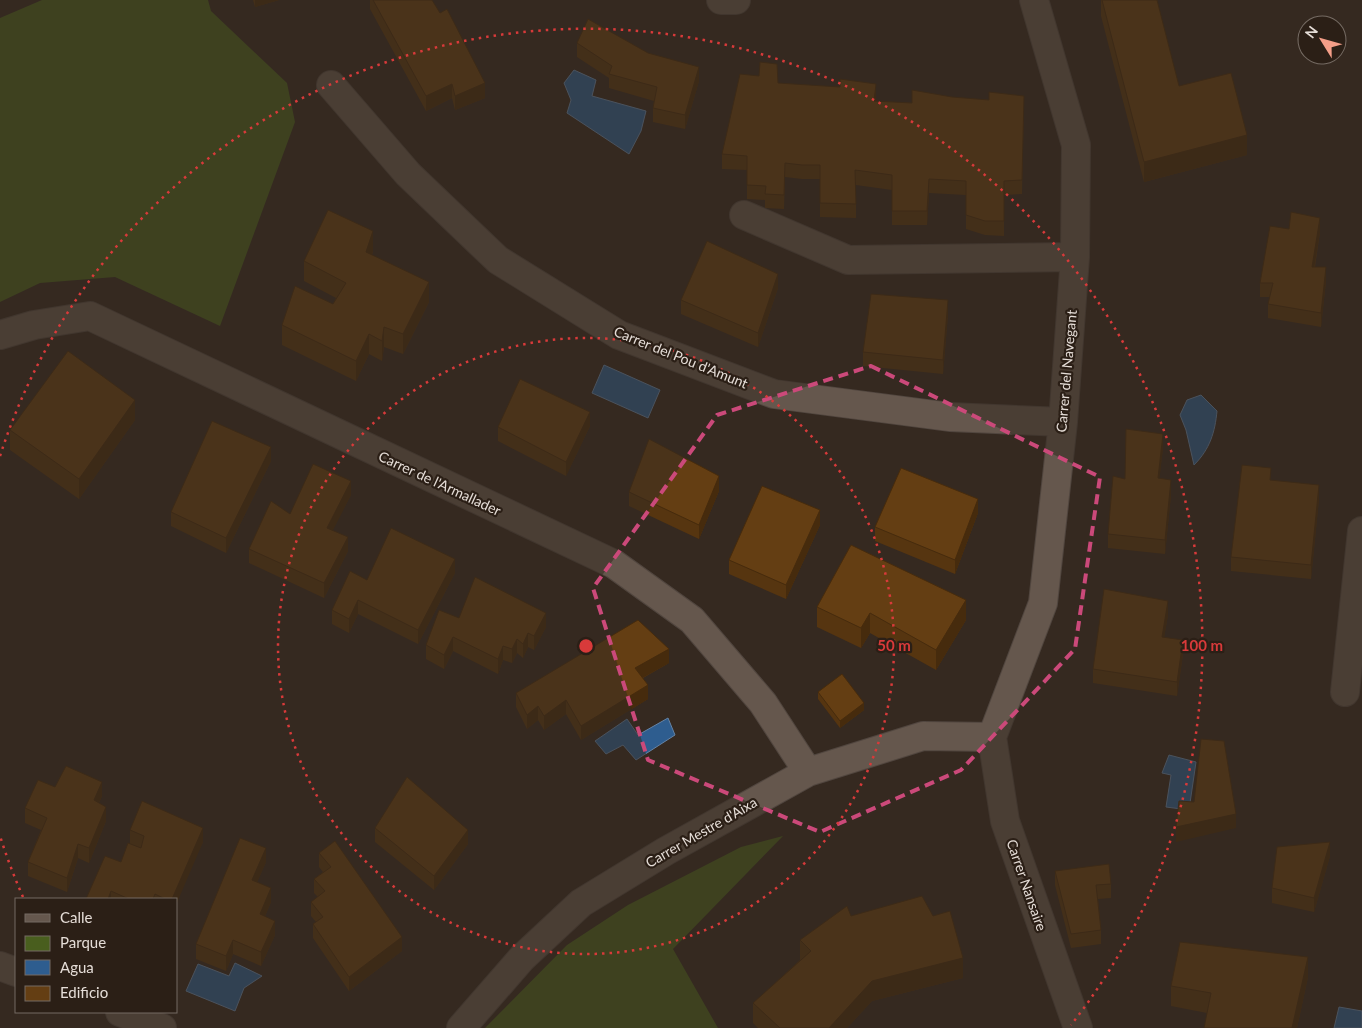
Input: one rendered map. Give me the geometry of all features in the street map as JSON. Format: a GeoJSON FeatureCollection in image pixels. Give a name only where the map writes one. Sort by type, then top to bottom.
{"type":"FeatureCollection","features":[{"type":"Feature","properties":{"kind":"street"},"geometry":{"type":"LineString","coordinates":[[721,0],[736,0]]}},
{"type":"Feature","properties":{"kind":"street","name":"Carrer del Navegant"},"geometry":{"type":"LineString","coordinates":[[992,737],[1043,603],[1063,422],[1075,257],[1076,146],[1034,0]]}},
{"type":"Feature","properties":{"kind":"street","name":"Carrer del Pou d'Amunt"},"geometry":{"type":"LineString","coordinates":[[331,85],[408,174],[498,260],[619,335],[774,394],[950,418],[1063,422]]}},
{"type":"Feature","properties":{"kind":"street"},"geometry":{"type":"LineString","coordinates":[[744,215],[848,260],[1075,257]]}},
{"type":"Feature","properties":{"kind":"street","name":"Carrer de l'Armallader"},"geometry":{"type":"LineString","coordinates":[[0,335],[34,325],[90,316],[614,564],[692,620],[763,703],[808,772]]}},
{"type":"Feature","properties":{"kind":"street"},"geometry":{"type":"LineString","coordinates":[[1345,692],[1362,531]]}},
{"type":"Feature","properties":{"kind":"street","name":"Carrer Mestre d'Aixa"},"geometry":{"type":"LineString","coordinates":[[461,1028],[522,958],[581,903],[666,851],[808,772],[923,736],[992,737]]}},
{"type":"Feature","properties":{"kind":"street","name":"Carrer Nansaire"},"geometry":{"type":"LineString","coordinates":[[992,737],[1005,820],[1078,1028]]}},
{"type":"Feature","properties":{"kind":"street"},"geometry":{"type":"LineString","coordinates":[[0,966],[15,972]]}},
{"type":"Feature","properties":{"kind":"street"},"geometry":{"type":"LineString","coordinates":[[123,1013],[162,1028]]}},
{"type":"Feature","properties":{"kind":"highlighted area"},"geometry":{"type":"Polygon","coordinates":[[[871,366],[1100,477],[1075,649],[961,770],[820,832],[648,760],[593,588],[717,415],[871,366]]]}},
{"type":"Feature","properties":{"kind":"green space"},"geometry":{"type":"Polygon","coordinates":[[[42,0],[208,0],[211,11],[287,83],[295,122],[220,326],[115,277],[40,283],[0,302],[0,18],[42,0]]]}},
{"type":"Feature","properties":{"kind":"green space"},"geometry":{"type":"Polygon","coordinates":[[[783,836],[673,949],[718,1028],[485,1028],[567,945],[628,905],[741,847],[783,836]]]}},
{"type":"Feature","properties":{"kind":"water"},"geometry":{"type":"Polygon","coordinates":[[[574,70],[596,80],[592,96],[646,111],[641,131],[629,154],[567,113],[571,100],[564,83],[574,70]]]}},
{"type":"Feature","properties":{"kind":"water"},"geometry":{"type":"Polygon","coordinates":[[[604,365],[660,390],[648,418],[592,393],[604,365]]]}},
{"type":"Feature","properties":{"kind":"water"},"geometry":{"type":"Polygon","coordinates":[[[1201,395],[1217,411],[1211,440],[1200,459],[1194,465],[1186,430],[1180,415],[1187,400],[1201,395]]]}},
{"type":"Feature","properties":{"kind":"water"},"geometry":{"type":"Polygon","coordinates":[[[668,718],[675,735],[636,760],[623,745],[606,754],[595,741],[627,719],[638,735],[668,718]]]}},
{"type":"Feature","properties":{"kind":"water"},"geometry":{"type":"Polygon","coordinates":[[[1169,755],[1196,762],[1189,810],[1166,807],[1171,775],[1162,773],[1169,755]]]}},
{"type":"Feature","properties":{"kind":"water"},"geometry":{"type":"Polygon","coordinates":[[[235,963],[262,976],[244,988],[235,1011],[186,991],[198,964],[229,976],[235,963]]]}},
{"type":"Feature","properties":{"kind":"water"},"geometry":{"type":"Polygon","coordinates":[[[1339,1007],[1362,1011],[1362,1028],[1334,1028],[1339,1007]]]}},
{"type":"Feature","properties":{"kind":"building"},"geometry":{"type":"Polygon","coordinates":[[[373,0],[432,0],[440,13],[447,9],[485,83],[455,96],[452,84],[426,96],[373,0]]]}},
{"type":"Feature","properties":{"kind":"building"},"geometry":{"type":"Polygon","coordinates":[[[1102,0],[1157,0],[1179,86],[1231,73],[1247,135],[1144,162],[1102,0]]]}},
{"type":"Feature","properties":{"kind":"building"},"geometry":{"type":"Polygon","coordinates":[[[588,19],[648,53],[699,67],[685,115],[653,108],[657,87],[609,74],[612,66],[577,43],[588,19]]]}},
{"type":"Feature","properties":{"kind":"building"},"geometry":{"type":"Polygon","coordinates":[[[760,62],[777,64],[778,83],[840,87],[840,79],[876,84],[874,101],[912,103],[912,90],[952,97],[989,100],[989,92],[1024,96],[1022,180],[1004,181],[1004,221],[985,221],[966,215],[966,181],[929,179],[927,211],[892,211],[892,175],[855,170],[856,204],[820,203],[820,165],[785,163],[784,195],[765,194],[766,186],[747,185],[747,156],[722,154],[740,74],[759,76],[760,62]]]}},
{"type":"Feature","properties":{"kind":"building"},"geometry":{"type":"Polygon","coordinates":[[[328,210],[373,231],[366,252],[429,282],[403,334],[384,327],[382,341],[369,334],[356,361],[282,325],[295,286],[333,304],[346,283],[304,261],[328,210]]]}},
{"type":"Feature","properties":{"kind":"building"},"geometry":{"type":"Polygon","coordinates":[[[1291,212],[1320,218],[1312,267],[1326,267],[1321,313],[1268,304],[1273,283],[1260,283],[1270,226],[1289,229],[1291,212]]]}},
{"type":"Feature","properties":{"kind":"building"},"geometry":{"type":"Polygon","coordinates":[[[707,241],[778,274],[758,333],[681,300],[707,241]]]}},
{"type":"Feature","properties":{"kind":"building"},"geometry":{"type":"Polygon","coordinates":[[[871,294],[948,300],[943,360],[863,352],[871,294]]]}},
{"type":"Feature","properties":{"kind":"building"},"geometry":{"type":"Polygon","coordinates":[[[68,351],[135,400],[79,479],[10,430],[68,351]]]}},
{"type":"Feature","properties":{"kind":"building"},"geometry":{"type":"Polygon","coordinates":[[[520,379],[590,412],[566,462],[498,427],[520,379]]]}},
{"type":"Feature","properties":{"kind":"building"},"geometry":{"type":"Polygon","coordinates":[[[212,421],[271,447],[226,538],[171,512],[212,421]]]}},
{"type":"Feature","properties":{"kind":"building"},"geometry":{"type":"Polygon","coordinates":[[[1126,429],[1163,434],[1158,478],[1171,480],[1165,540],[1108,534],[1113,476],[1125,479],[1126,429]]]}},
{"type":"Feature","properties":{"kind":"building"},"geometry":{"type":"Polygon","coordinates":[[[649,439],[719,476],[699,525],[629,492],[649,439]]]}},
{"type":"Feature","properties":{"kind":"building"},"geometry":{"type":"Polygon","coordinates":[[[313,464],[351,481],[327,528],[348,537],[324,583],[249,549],[271,501],[290,514],[313,464]]]}},
{"type":"Feature","properties":{"kind":"building"},"geometry":{"type":"Polygon","coordinates":[[[1242,465],[1271,468],[1270,480],[1319,485],[1311,565],[1231,557],[1242,465]]]}},
{"type":"Feature","properties":{"kind":"building"},"geometry":{"type":"Polygon","coordinates":[[[901,468],[978,499],[955,560],[875,527],[901,468]]]}},
{"type":"Feature","properties":{"kind":"building"},"geometry":{"type":"Polygon","coordinates":[[[762,486],[820,510],[786,585],[729,560],[762,486]]]}},
{"type":"Feature","properties":{"kind":"building"},"geometry":{"type":"Polygon","coordinates":[[[391,528],[455,559],[418,630],[358,600],[349,619],[332,610],[350,571],[367,580],[391,528]]]}},
{"type":"Feature","properties":{"kind":"building"},"geometry":{"type":"Polygon","coordinates":[[[851,545],[966,600],[936,650],[870,613],[861,628],[817,607],[851,545]]]}},
{"type":"Feature","properties":{"kind":"building"},"geometry":{"type":"Polygon","coordinates":[[[475,577],[546,613],[534,636],[528,633],[523,644],[517,639],[512,649],[503,646],[498,659],[453,637],[444,655],[426,645],[439,610],[459,618],[475,577]]]}},
{"type":"Feature","properties":{"kind":"building"},"geometry":{"type":"Polygon","coordinates":[[[1104,589],[1168,601],[1162,637],[1183,640],[1177,682],[1093,669],[1104,589]]]}},
{"type":"Feature","properties":{"kind":"building"},"geometry":{"type":"Polygon","coordinates":[[[638,620],[669,649],[635,668],[648,685],[581,726],[566,700],[544,716],[538,706],[527,715],[516,693],[638,620]]]}},
{"type":"Feature","properties":{"kind":"building"},"geometry":{"type":"Polygon","coordinates":[[[842,674],[864,703],[840,721],[818,692],[842,674]]]}},
{"type":"Feature","properties":{"kind":"building"},"geometry":{"type":"Polygon","coordinates":[[[1201,739],[1224,741],[1236,814],[1176,827],[1179,801],[1194,802],[1201,739]]]}},
{"type":"Feature","properties":{"kind":"building"},"geometry":{"type":"Polygon","coordinates":[[[66,766],[102,782],[94,800],[106,807],[89,848],[78,844],[67,878],[28,862],[47,818],[25,808],[38,780],[55,787],[66,766]]]}},
{"type":"Feature","properties":{"kind":"building"},"geometry":{"type":"Polygon","coordinates":[[[407,777],[468,830],[434,876],[375,828],[407,777]]]}},
{"type":"Feature","properties":{"kind":"building"},"geometry":{"type":"Polygon","coordinates":[[[142,801],[203,828],[172,898],[163,898],[155,894],[153,898],[127,898],[111,891],[108,898],[86,898],[105,856],[121,862],[128,843],[141,848],[144,836],[130,830],[142,801]]]}},
{"type":"Feature","properties":{"kind":"building"},"geometry":{"type":"Polygon","coordinates":[[[240,838],[266,848],[252,880],[271,888],[260,914],[275,921],[261,952],[233,940],[226,956],[196,944],[240,838]]]}},
{"type":"Feature","properties":{"kind":"building"},"geometry":{"type":"Polygon","coordinates":[[[335,841],[402,937],[349,977],[313,924],[323,917],[311,902],[325,891],[314,879],[331,867],[319,853],[335,841]]]}},
{"type":"Feature","properties":{"kind":"building"},"geometry":{"type":"Polygon","coordinates":[[[1330,842],[1314,898],[1272,888],[1277,847],[1330,842]]]}},
{"type":"Feature","properties":{"kind":"building"},"geometry":{"type":"Polygon","coordinates":[[[1109,864],[1111,884],[1096,885],[1101,930],[1071,934],[1055,871],[1109,864]]]}},
{"type":"Feature","properties":{"kind":"building"},"geometry":{"type":"Polygon","coordinates":[[[922,896],[933,916],[950,911],[963,958],[872,981],[829,1028],[780,1028],[753,1003],[811,951],[800,940],[847,906],[851,916],[922,896]]]}},
{"type":"Feature","properties":{"kind":"building"},"geometry":{"type":"Polygon","coordinates":[[[1180,942],[1308,957],[1292,1028],[1204,1028],[1211,993],[1171,986],[1180,942]]]}}]}
